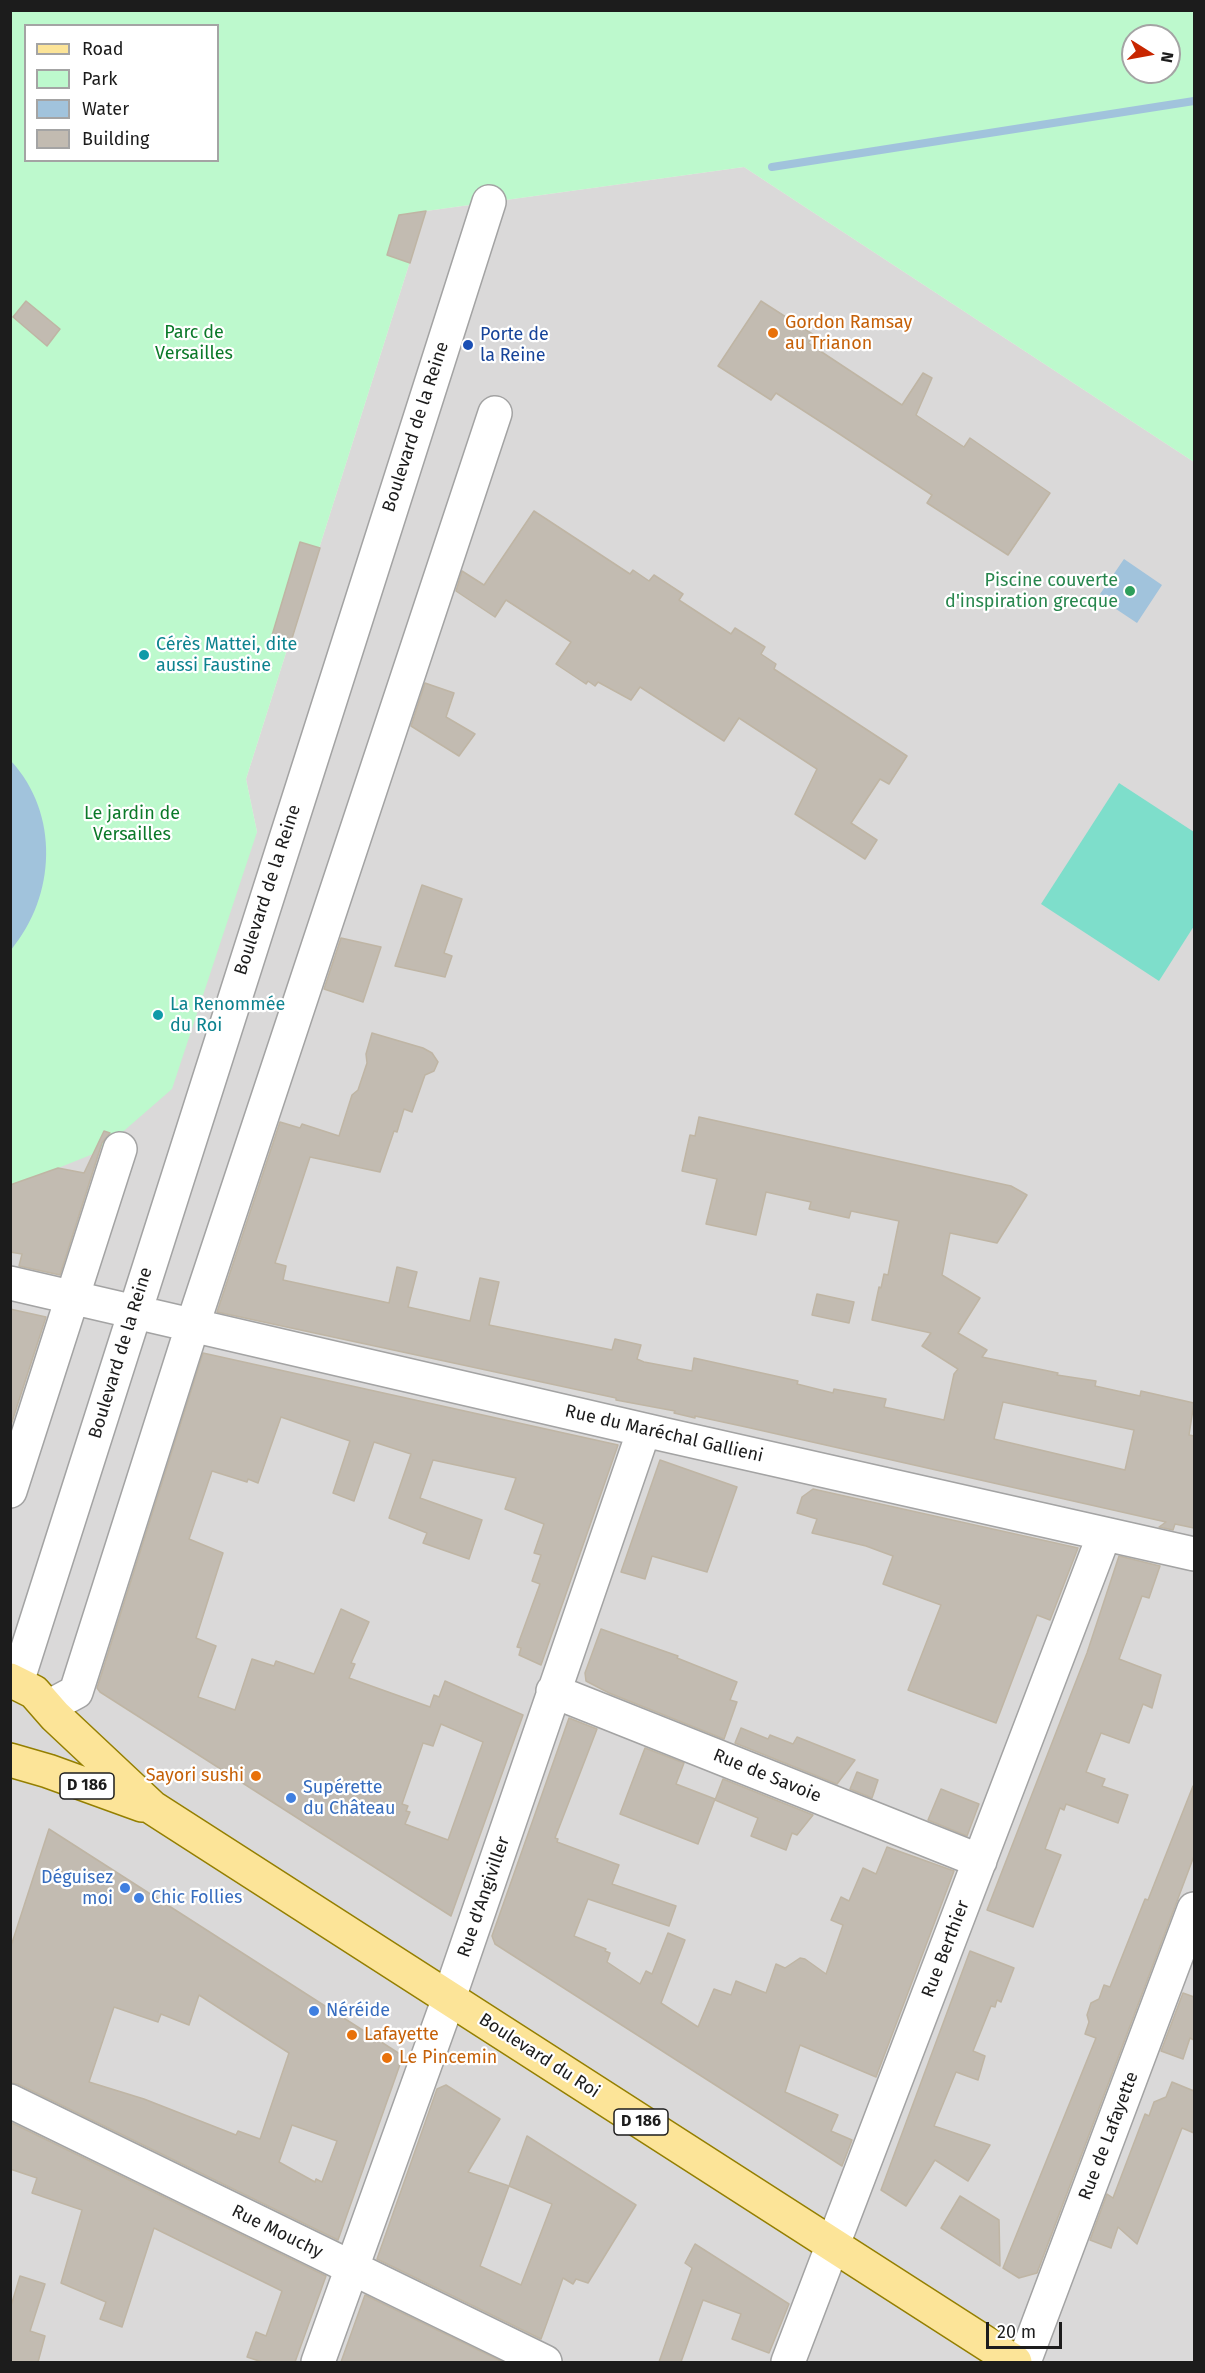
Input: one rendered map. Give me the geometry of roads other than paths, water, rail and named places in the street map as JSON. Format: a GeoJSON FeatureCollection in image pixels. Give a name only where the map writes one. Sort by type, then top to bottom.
{"type":"FeatureCollection","features":[{"type":"Feature","properties":{"kind":"main road","name":"Boulevard du Roi"},"geometry":{"type":"LineString","coordinates":[[14,1681],[34,1692],[51,1712],[153,1808],[1016,2362]]}},
{"type":"Feature","properties":{"kind":"main road"},"geometry":{"type":"LineString","coordinates":[[16,1761],[42,1744],[51,1712]]}},
{"type":"Feature","properties":{"kind":"main road","name":"Boulevard du Roi"},"geometry":{"type":"LineString","coordinates":[[16,1761],[153,1808]]}},
{"type":"Feature","properties":{"kind":"street","name":"Boulevard de la Reine"},"geometry":{"type":"LineString","coordinates":[[14,1681],[489,202]]}},
{"type":"Feature","properties":{"kind":"street"},"geometry":{"type":"LineString","coordinates":[[51,1712],[76,1692],[193,1324],[495,413]]}},
{"type":"Feature","properties":{"kind":"street"},"geometry":{"type":"LineString","coordinates":[[10,1491],[120,1149]]}},
{"type":"Feature","properties":{"kind":"street","name":"Rue du Maréchal Gallieni"},"geometry":{"type":"LineString","coordinates":[[10,1283],[644,1430],[1194,1554]]}},
{"type":"Feature","properties":{"kind":"street","name":"Rue d'Angiviller"},"geometry":{"type":"LineString","coordinates":[[318,2362],[468,1944],[644,1430]]}},
{"type":"Feature","properties":{"kind":"street","name":"Rue Berthier"},"geometry":{"type":"LineString","coordinates":[[788,2362],[1104,1535]]}},
{"type":"Feature","properties":{"kind":"street","name":"Rue de Savoie"},"geometry":{"type":"LineString","coordinates":[[553,1691],[980,1861]]}},
{"type":"Feature","properties":{"kind":"street","name":"Rue de Lafayette"},"geometry":{"type":"LineString","coordinates":[[1024,2362],[1194,1909]]}},
{"type":"Feature","properties":{"kind":"street","name":"Rue Mouchy"},"geometry":{"type":"LineString","coordinates":[[10,2102],[545,2362]]}},
{"type":"Feature","properties":{"kind":"water","name":"Piscine couverte d'inspiration grecque"},"geometry":{"type":"Polygon","coordinates":[[[1124,559],[1162,585],[1137,623],[1098,597],[1124,559]]]}},
{"type":"Feature","properties":{"kind":"water"},"geometry":{"type":"Polygon","coordinates":[[[11,761],[27,782],[38,805],[44,830],[46,855],[44,880],[37,905],[26,929],[11,950],[11,761]]]}},
{"type":"Feature","properties":{"kind":"waterway"},"geometry":{"type":"LineString","coordinates":[[772,167],[1194,101]]}},
{"type":"Feature","properties":{"kind":"place","name":"Gordon Ramsay au Trianon"},"geometry":{"type":"Point","coordinates":[773,333]}},
{"type":"Feature","properties":{"kind":"place","name":"Porte de la Reine"},"geometry":{"type":"Point","coordinates":[468,345]}},
{"type":"Feature","properties":{"kind":"place","name":"Piscine couverte d'inspiration grecque"},"geometry":{"type":"Point","coordinates":[1130,591]}},
{"type":"Feature","properties":{"kind":"place","name":"Cérès Mattei, dite aussi Faustine"},"geometry":{"type":"Point","coordinates":[144,655]}},
{"type":"Feature","properties":{"kind":"place","name":"La Renommée du Roi"},"geometry":{"type":"Point","coordinates":[158,1015]}},
{"type":"Feature","properties":{"kind":"place","name":"Sayori sushi"},"geometry":{"type":"Point","coordinates":[256,1776]}},
{"type":"Feature","properties":{"kind":"place","name":"Supérette du Château"},"geometry":{"type":"Point","coordinates":[291,1798]}},
{"type":"Feature","properties":{"kind":"place","name":"Déguisez moi"},"geometry":{"type":"Point","coordinates":[125,1888]}},
{"type":"Feature","properties":{"kind":"place","name":"Chic Follies"},"geometry":{"type":"Point","coordinates":[139,1898]}},
{"type":"Feature","properties":{"kind":"place","name":"Néréide"},"geometry":{"type":"Point","coordinates":[314,2011]}},
{"type":"Feature","properties":{"kind":"place","name":"Lafayette"},"geometry":{"type":"Point","coordinates":[352,2035]}},
{"type":"Feature","properties":{"kind":"place","name":"Le Pincemin"},"geometry":{"type":"Point","coordinates":[387,2058]}},
{"type":"Feature","properties":{"kind":"park label","name":"Parc de Versailles"},"geometry":{"type":"Point","coordinates":[194,343]}},
{"type":"Feature","properties":{"kind":"park label","name":"Le jardin de Versailles"},"geometry":{"type":"Point","coordinates":[132,824]}}]}
